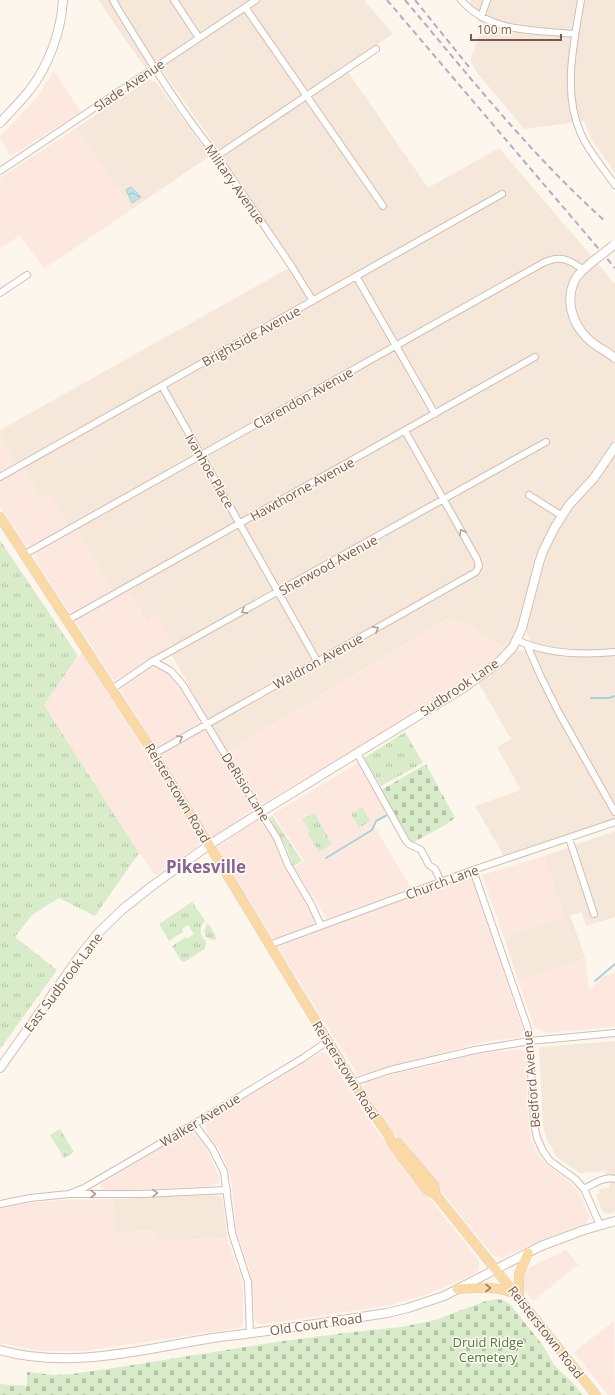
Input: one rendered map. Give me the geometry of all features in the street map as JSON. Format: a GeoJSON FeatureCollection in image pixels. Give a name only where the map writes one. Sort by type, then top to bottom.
{"type":"FeatureCollection","features":[{"type":"Feature","properties":{"kind":"main road","name":"Reisterstown Road"},"geometry":{"type":"LineString","coordinates":[[0,517],[154,754],[328,1041],[370,1109],[388,1134],[393,1145],[427,1190],[436,1195],[596,1395]]}},
{"type":"Feature","properties":{"kind":"main road"},"geometry":{"type":"LineString","coordinates":[[457,1289],[499,1288],[518,1297],[519,1274],[528,1253]]}},
{"type":"Feature","properties":{"kind":"street"},"geometry":{"type":"LineString","coordinates":[[0,123],[29,91],[46,65],[57,35],[63,0]]}},
{"type":"Feature","properties":{"kind":"street","name":"Military Avenue"},"geometry":{"type":"LineString","coordinates":[[113,0],[155,68],[203,139],[217,156],[313,302]]}},
{"type":"Feature","properties":{"kind":"street"},"geometry":{"type":"LineString","coordinates":[[174,0],[199,38]]}},
{"type":"Feature","properties":{"kind":"street","name":"Slade Avenue"},"geometry":{"type":"LineString","coordinates":[[0,170],[256,0]]}},
{"type":"Feature","properties":{"kind":"street"},"geometry":{"type":"LineString","coordinates":[[461,0],[472,11],[499,25],[575,34]]}},
{"type":"Feature","properties":{"kind":"street"},"geometry":{"type":"LineString","coordinates":[[482,17],[487,0]]}},
{"type":"Feature","properties":{"kind":"street"},"geometry":{"type":"LineString","coordinates":[[581,0],[572,53],[574,112],[586,143],[615,185]]}},
{"type":"Feature","properties":{"kind":"street"},"geometry":{"type":"LineString","coordinates":[[245,7],[383,206]]}},
{"type":"Feature","properties":{"kind":"street"},"geometry":{"type":"LineString","coordinates":[[217,156],[376,49]]}},
{"type":"Feature","properties":{"kind":"street","name":"Brightside Avenue"},"geometry":{"type":"LineString","coordinates":[[0,478],[502,194]]}},
{"type":"Feature","properties":{"kind":"street"},"geometry":{"type":"LineString","coordinates":[[614,244],[592,262],[575,280],[572,287],[570,301],[576,323],[588,338],[615,358]]}},
{"type":"Feature","properties":{"kind":"street","name":"Clarendon Avenue"},"geometry":{"type":"LineString","coordinates":[[24,554],[552,259],[565,259],[584,270]]}},
{"type":"Feature","properties":{"kind":"street"},"geometry":{"type":"LineString","coordinates":[[0,293],[27,275]]}},
{"type":"Feature","properties":{"kind":"street"},"geometry":{"type":"LineString","coordinates":[[356,276],[435,414]]}},
{"type":"Feature","properties":{"kind":"street","name":"Hawthorne Avenue"},"geometry":{"type":"LineString","coordinates":[[68,620],[535,357]]}},
{"type":"Feature","properties":{"kind":"street","name":"Ivanhoe Place"},"geometry":{"type":"LineString","coordinates":[[162,386],[317,662]]}},
{"type":"Feature","properties":{"kind":"street"},"geometry":{"type":"LineString","coordinates":[[405,431],[444,500]]}},
{"type":"Feature","properties":{"kind":"street","name":"Sherwood Avenue"},"geometry":{"type":"LineString","coordinates":[[112,689],[153,661],[546,442]]}},
{"type":"Feature","properties":{"kind":"street","name":"Sudbrook Lane"},"geometry":{"type":"LineString","coordinates":[[209,845],[480,677],[500,661],[517,640],[522,628],[543,550],[569,505],[594,478],[615,447]]}},
{"type":"Feature","properties":{"kind":"street"},"geometry":{"type":"LineString","coordinates":[[529,495],[562,516]]}},
{"type":"Feature","properties":{"kind":"street","name":"Waldron Avenue"},"geometry":{"type":"LineString","coordinates":[[154,754],[472,575],[479,566],[477,559],[444,500]]}},
{"type":"Feature","properties":{"kind":"street"},"geometry":{"type":"LineString","coordinates":[[517,640],[527,645],[573,653],[586,654],[615,652]]}},
{"type":"Feature","properties":{"kind":"street"},"geometry":{"type":"LineString","coordinates":[[527,645],[540,678],[558,713],[615,812]]}},
{"type":"Feature","properties":{"kind":"street","name":"DeRisio Lane"},"geometry":{"type":"LineString","coordinates":[[153,661],[178,677],[277,838],[288,865],[311,904],[321,926]]}},
{"type":"Feature","properties":{"kind":"street"},"geometry":{"type":"LineString","coordinates":[[357,753],[406,841],[421,850],[429,864],[435,868],[441,882]]}},
{"type":"Feature","properties":{"kind":"street","name":"Church Lane"},"geometry":{"type":"LineString","coordinates":[[270,945],[473,870],[615,822]]}},
{"type":"Feature","properties":{"kind":"street"},"geometry":{"type":"LineString","coordinates":[[569,838],[594,914]]}},
{"type":"Feature","properties":{"kind":"street","name":"East Sudbrook Lane"},"geometry":{"type":"LineString","coordinates":[[0,1068],[70,969],[98,933],[123,909],[152,886],[209,845]]}},
{"type":"Feature","properties":{"kind":"street","name":"Bedford Avenue"},"geometry":{"type":"LineString","coordinates":[[473,870],[524,1016],[530,1041],[534,1123],[537,1138],[550,1161],[575,1179],[584,1189],[600,1225]]}},
{"type":"Feature","properties":{"kind":"street"},"geometry":{"type":"LineString","coordinates":[[354,1082],[390,1070],[474,1050],[530,1041],[615,1033]]}},
{"type":"Feature","properties":{"kind":"street","name":"Walker Avenue"},"geometry":{"type":"LineString","coordinates":[[69,1194],[84,1188],[194,1124],[287,1068],[328,1041]]}},
{"type":"Feature","properties":{"kind":"street"},"geometry":{"type":"LineString","coordinates":[[194,1124],[212,1148],[224,1172],[232,1233],[248,1282],[250,1333]]}},
{"type":"Feature","properties":{"kind":"street"},"geometry":{"type":"LineString","coordinates":[[584,1189],[601,1180],[613,1178]]}},
{"type":"Feature","properties":{"kind":"street"},"geometry":{"type":"LineString","coordinates":[[0,1204],[30,1198],[69,1194],[143,1194],[227,1190]]}},
{"type":"Feature","properties":{"kind":"street","name":"Old Court Road"},"geometry":{"type":"LineString","coordinates":[[0,1350],[34,1356],[75,1358],[137,1351],[211,1338],[365,1317],[408,1308],[444,1296],[554,1241],[615,1221]]}},
{"type":"Feature","properties":{"kind":"shaded area"},"geometry":{"type":"Polygon","coordinates":[[[98,0],[364,0],[393,34],[344,66],[428,188],[499,148],[615,284],[615,441],[591,476],[560,512],[515,636],[506,649],[469,626],[448,618],[227,752],[172,655],[174,648],[156,616],[146,622],[127,590],[112,591],[77,528],[68,526],[51,495],[41,499],[24,467],[15,465],[0,435],[0,430],[289,268],[282,258],[288,254],[162,70],[168,66],[162,57],[145,68],[98,0]]]}},
{"type":"Feature","properties":{"kind":"shaded area"},"geometry":{"type":"Polygon","coordinates":[[[470,0],[615,0],[615,173],[592,140],[584,121],[524,129],[478,74],[470,61],[482,27],[470,0]]]}},
{"type":"Feature","properties":{"kind":"shaded area"},"geometry":{"type":"Polygon","coordinates":[[[54,71],[81,112],[11,156],[0,137],[37,97],[54,71]]]}},
{"type":"Feature","properties":{"kind":"shaded area"},"geometry":{"type":"Polygon","coordinates":[[[149,80],[156,82],[210,156],[132,209],[76,128],[149,80]]]}},
{"type":"Feature","properties":{"kind":"shaded area"},"geometry":{"type":"Polygon","coordinates":[[[76,128],[132,209],[44,269],[20,235],[0,248],[0,178],[76,128]]]}},
{"type":"Feature","properties":{"kind":"shaded area"},"geometry":{"type":"Polygon","coordinates":[[[0,435],[15,465],[0,473],[0,435]]]}},
{"type":"Feature","properties":{"kind":"shaded area"},"geometry":{"type":"Polygon","coordinates":[[[615,452],[615,649],[586,651],[573,650],[531,642],[527,635],[527,624],[539,573],[546,551],[564,517],[615,452]]]}},
{"type":"Feature","properties":{"kind":"shaded area"},"geometry":{"type":"Polygon","coordinates":[[[24,467],[41,499],[51,495],[68,526],[30,546],[26,545],[0,507],[0,480],[24,467]]]}},
{"type":"Feature","properties":{"kind":"shaded area"},"geometry":{"type":"Polygon","coordinates":[[[77,528],[112,591],[71,614],[36,561],[35,556],[38,550],[77,528]]]}},
{"type":"Feature","properties":{"kind":"shaded area"},"geometry":{"type":"Polygon","coordinates":[[[127,590],[145,622],[156,616],[174,648],[114,681],[75,620],[127,590]]]}},
{"type":"Feature","properties":{"kind":"shaded area"},"geometry":{"type":"Polygon","coordinates":[[[448,618],[469,626],[506,649],[493,663],[463,684],[264,803],[259,803],[257,801],[227,752],[448,618]]]}},
{"type":"Feature","properties":{"kind":"shaded area"},"geometry":{"type":"Polygon","coordinates":[[[539,650],[586,657],[615,655],[615,819],[504,856],[475,806],[521,790],[497,747],[511,739],[478,682],[516,651],[539,650]]]}},
{"type":"Feature","properties":{"kind":"shaded area"},"geometry":{"type":"Polygon","coordinates":[[[82,652],[201,841],[197,847],[156,875],[139,853],[44,705],[82,652]]]}},
{"type":"Feature","properties":{"kind":"shaded area"},"geometry":{"type":"Polygon","coordinates":[[[153,666],[157,666],[169,673],[182,686],[200,720],[197,725],[156,748],[118,686],[153,666]]]}},
{"type":"Feature","properties":{"kind":"shaded area"},"geometry":{"type":"Polygon","coordinates":[[[201,730],[207,730],[209,732],[252,807],[250,811],[214,837],[210,836],[160,753],[201,730]]]}},
{"type":"Feature","properties":{"kind":"shaded area"},"geometry":{"type":"Polygon","coordinates":[[[359,762],[388,812],[372,822],[411,888],[327,919],[294,867],[304,861],[273,814],[359,762]]]}},
{"type":"Feature","properties":{"kind":"shaded area"},"geometry":{"type":"Polygon","coordinates":[[[258,819],[263,820],[275,839],[286,867],[315,919],[312,925],[275,938],[272,937],[218,850],[219,846],[258,819]]]}},
{"type":"Feature","properties":{"kind":"shaded area"},"geometry":{"type":"Polygon","coordinates":[[[615,831],[615,917],[586,926],[582,912],[570,915],[585,958],[518,981],[504,937],[564,917],[544,856],[615,831]]]}},
{"type":"Feature","properties":{"kind":"shaded area"},"geometry":{"type":"Polygon","coordinates":[[[544,856],[564,917],[504,937],[482,875],[544,856]]]}},
{"type":"Feature","properties":{"kind":"shaded area"},"geometry":{"type":"Polygon","coordinates":[[[471,874],[522,1027],[523,1031],[521,1037],[494,1040],[358,1075],[279,949],[279,945],[471,874]]]}},
{"type":"Feature","properties":{"kind":"shaded area"},"geometry":{"type":"Polygon","coordinates":[[[585,958],[589,990],[604,975],[611,975],[615,971],[615,1027],[545,1033],[534,1026],[518,981],[585,958]]]}},
{"type":"Feature","properties":{"kind":"shaded area"},"geometry":{"type":"Polygon","coordinates":[[[615,1041],[615,1212],[608,1214],[602,1211],[596,1195],[600,1193],[599,1189],[609,1188],[610,1183],[605,1171],[580,1173],[557,1157],[547,1140],[543,1125],[539,1049],[541,1047],[615,1041]]]}},
{"type":"Feature","properties":{"kind":"shaded area"},"geometry":{"type":"Polygon","coordinates":[[[521,1049],[525,1052],[531,1140],[538,1154],[546,1164],[571,1183],[578,1191],[590,1217],[585,1224],[552,1236],[502,1258],[494,1256],[400,1141],[380,1116],[363,1087],[366,1082],[404,1071],[427,1067],[475,1054],[521,1049]]]}},
{"type":"Feature","properties":{"kind":"shaded area"},"geometry":{"type":"Polygon","coordinates":[[[321,1052],[326,1053],[373,1126],[479,1261],[479,1267],[478,1270],[470,1276],[428,1294],[391,1305],[266,1324],[257,1324],[254,1319],[250,1272],[236,1230],[231,1178],[222,1154],[207,1132],[205,1124],[321,1052]]]}},
{"type":"Feature","properties":{"kind":"shaded area"},"geometry":{"type":"Polygon","coordinates":[[[190,1132],[197,1135],[209,1154],[219,1177],[220,1181],[218,1184],[200,1187],[107,1191],[101,1189],[101,1184],[172,1141],[190,1132]]]}},
{"type":"Feature","properties":{"kind":"shaded area"},"geometry":{"type":"Polygon","coordinates":[[[215,1195],[221,1197],[223,1200],[227,1238],[157,1241],[157,1231],[115,1232],[114,1199],[215,1195]]]}},
{"type":"Feature","properties":{"kind":"shaded area"},"geometry":{"type":"Polygon","coordinates":[[[114,1199],[115,1232],[157,1231],[157,1241],[227,1238],[241,1278],[243,1289],[243,1325],[239,1328],[84,1351],[40,1351],[0,1343],[0,1208],[21,1204],[61,1200],[114,1199]]]}},
{"type":"Feature","properties":{"kind":"shaded area"},"geometry":{"type":"Polygon","coordinates":[[[566,1250],[578,1265],[533,1301],[523,1288],[522,1281],[526,1270],[566,1250]]]}},
{"type":"Feature","properties":{"kind":"shaded area"},"geometry":{"type":"Polygon","coordinates":[[[614,1321],[615,1395],[608,1395],[574,1352],[614,1321]]]}},
{"type":"Feature","properties":{"kind":"green space"},"geometry":{"type":"Polygon","coordinates":[[[0,540],[78,656],[44,705],[139,853],[95,916],[59,898],[32,915],[15,937],[57,970],[0,1049],[0,540]]]}},
{"type":"Feature","properties":{"kind":"green space"},"geometry":{"type":"Polygon","coordinates":[[[405,732],[423,763],[381,786],[364,758],[405,732]]]}},
{"type":"Feature","properties":{"kind":"green space"},"geometry":{"type":"Polygon","coordinates":[[[426,764],[455,818],[412,843],[381,790],[426,764]]]}},
{"type":"Feature","properties":{"kind":"green space"},"geometry":{"type":"Polygon","coordinates":[[[362,807],[370,821],[359,828],[351,814],[362,807]]]}},
{"type":"Feature","properties":{"kind":"green space"},"geometry":{"type":"Polygon","coordinates":[[[314,813],[332,844],[319,852],[308,834],[310,832],[302,819],[314,813]]]}},
{"type":"Feature","properties":{"kind":"green space"},"geometry":{"type":"Polygon","coordinates":[[[272,815],[302,861],[293,866],[287,849],[270,818],[272,815]]]}},
{"type":"Feature","properties":{"kind":"green space"},"geometry":{"type":"Polygon","coordinates":[[[192,902],[205,921],[201,926],[201,932],[202,937],[206,941],[205,949],[184,962],[181,961],[172,946],[194,934],[188,925],[182,929],[183,932],[169,941],[159,924],[192,902]]]}},
{"type":"Feature","properties":{"kind":"green space"},"geometry":{"type":"Polygon","coordinates":[[[207,924],[209,924],[216,939],[213,940],[206,937],[204,931],[207,924]]]}},
{"type":"Feature","properties":{"kind":"green space"},"geometry":{"type":"Polygon","coordinates":[[[60,1129],[74,1152],[64,1158],[50,1135],[60,1129]]]}},
{"type":"Feature","properties":{"kind":"green space","name":"Druid Ridge Cemetery"},"geometry":{"type":"Polygon","coordinates":[[[496,1299],[503,1300],[510,1304],[544,1347],[554,1365],[583,1395],[0,1395],[0,1384],[27,1386],[27,1372],[55,1375],[72,1374],[276,1342],[401,1327],[435,1320],[486,1301],[496,1299]]]}},
{"type":"Feature","properties":{"kind":"water"},"geometry":{"type":"Polygon","coordinates":[[[131,187],[141,197],[132,203],[126,190],[131,187]]]}},
{"type":"Feature","properties":{"kind":"waterway"},"geometry":{"type":"LineString","coordinates":[[591,698],[609,698],[615,696]]}},
{"type":"Feature","properties":{"kind":"waterway"},"geometry":{"type":"LineString","coordinates":[[326,858],[372,830],[376,821],[389,814]]}},
{"type":"Feature","properties":{"kind":"waterway"},"geometry":{"type":"LineString","coordinates":[[595,981],[615,964]]}},
{"type":"Feature","properties":{"kind":"railway"},"geometry":{"type":"LineString","coordinates":[[387,0],[615,268]]}},
{"type":"Feature","properties":{"kind":"railway"},"geometry":{"type":"LineString","coordinates":[[405,0],[526,142],[578,196],[605,221]]}},
{"type":"Feature","properties":{"kind":"railway"},"geometry":{"type":"LineString","coordinates":[[415,0],[469,67]]}},
{"type":"Feature","properties":{"kind":"district","name":"Pikesville"},"geometry":{"type":"Point","coordinates":[206,867]}}]}
